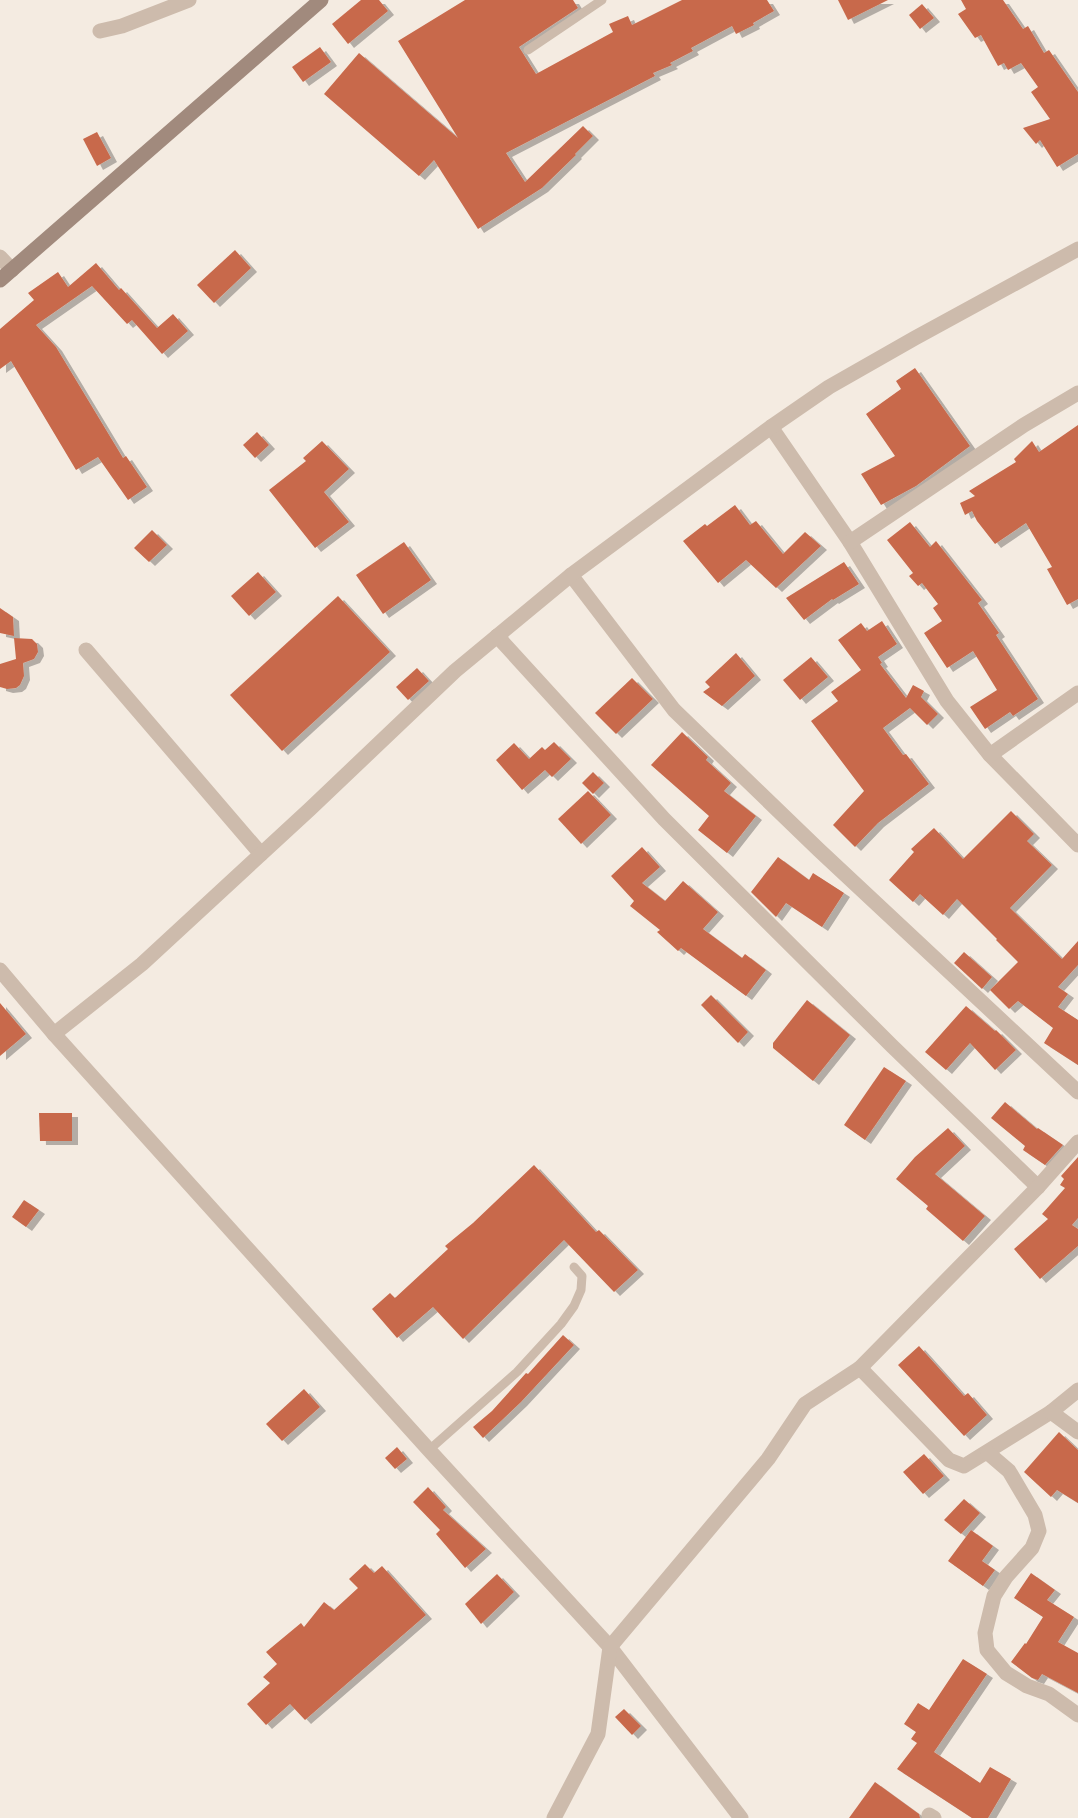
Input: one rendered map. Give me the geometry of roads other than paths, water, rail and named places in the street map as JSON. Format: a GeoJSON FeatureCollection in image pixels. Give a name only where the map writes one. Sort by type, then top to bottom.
{"type":"FeatureCollection","features":[{"type":"Feature","properties":{"kind":"street"},"geometry":{"type":"LineString","coordinates":[[100,31],[122,26],[189,0]]}},
{"type":"Feature","properties":{"kind":"street"},"geometry":{"type":"LineString","coordinates":[[0,257],[6,275],[321,0]]}},
{"type":"Feature","properties":{"kind":"street"},"geometry":{"type":"LineString","coordinates":[[54,1034],[142,964],[454,671],[571,575],[771,427],[839,382],[1078,249]]}},
{"type":"Feature","properties":{"kind":"street"},"geometry":{"type":"LineString","coordinates":[[850,542],[1024,425],[1078,393]]}},
{"type":"Feature","properties":{"kind":"street"},"geometry":{"type":"LineString","coordinates":[[771,427],[850,542],[947,701],[990,755],[1078,845]]}},
{"type":"Feature","properties":{"kind":"street"},"geometry":{"type":"LineString","coordinates":[[571,575],[674,710],[1078,1092]]}},
{"type":"Feature","properties":{"kind":"street"},"geometry":{"type":"LineString","coordinates":[[497,636],[664,819],[892,1046],[1038,1187]]}},
{"type":"Feature","properties":{"kind":"street"},"geometry":{"type":"LineString","coordinates":[[86,650],[261,854]]}},
{"type":"Feature","properties":{"kind":"street"},"geometry":{"type":"LineString","coordinates":[[990,755],[1078,693]]}},
{"type":"Feature","properties":{"kind":"street"},"geometry":{"type":"LineString","coordinates":[[0,970],[54,1034],[610,1647],[741,1818]]}},
{"type":"Feature","properties":{"kind":"street"},"geometry":{"type":"LineString","coordinates":[[554,1818],[598,1734],[610,1647],[768,1459],[805,1404],[860,1368],[1038,1187],[1078,1142]]}},
{"type":"Feature","properties":{"kind":"street"},"geometry":{"type":"LineString","coordinates":[[860,1368],[949,1460],[964,1466],[1051,1412],[1078,1390]]}},
{"type":"Feature","properties":{"kind":"street"},"geometry":{"type":"LineString","coordinates":[[1051,1412],[1078,1432]]}},
{"type":"Feature","properties":{"kind":"street"},"geometry":{"type":"LineString","coordinates":[[988,1453],[1009,1471],[1035,1515],[1039,1531],[1032,1548],[1006,1577],[994,1596],[985,1633],[987,1650],[1006,1674],[1027,1686],[1049,1694],[1078,1715]]}},
{"type":"Feature","properties":{"kind":"lane"},"geometry":{"type":"LineString","coordinates":[[528,50],[602,0]]}},
{"type":"Feature","properties":{"kind":"lane"},"geometry":{"type":"LineString","coordinates":[[429,1450],[518,1372],[561,1324],[574,1306],[581,1290],[582,1276],[574,1267]]}}]}
